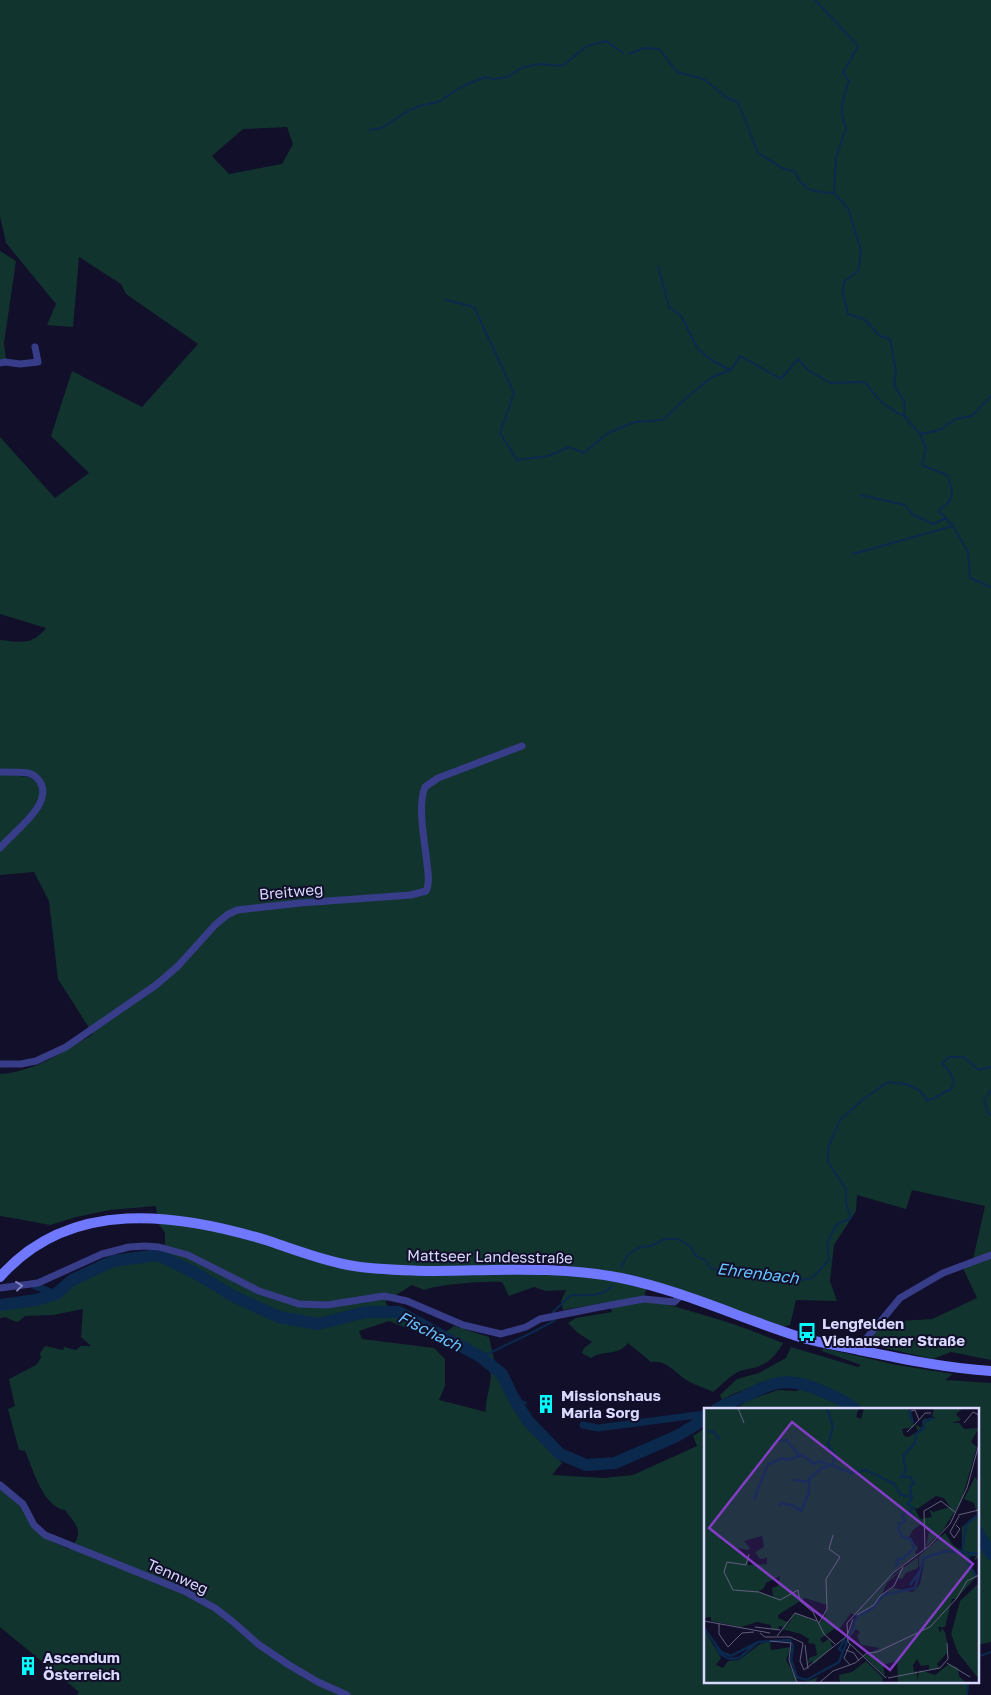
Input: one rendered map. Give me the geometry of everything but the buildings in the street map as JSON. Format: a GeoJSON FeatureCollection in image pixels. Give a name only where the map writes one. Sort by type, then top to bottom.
{"type":"FeatureCollection","features":[{"type":"Feature","properties":{"kind":"main road","name":"Mattseer Landesstraße"},"geometry":{"type":"LineString","coordinates":[[0,1277],[20,1257],[60,1232],[96,1222],[155,1218],[186,1221],[220,1228],[349,1266],[381,1270],[538,1270],[576,1272],[621,1278],[682,1295],[806,1339],[929,1364],[991,1371]]}},
{"type":"Feature","properties":{"kind":"street"},"geometry":{"type":"LineString","coordinates":[[0,363],[20,364],[38,362],[35,347]]}},
{"type":"Feature","properties":{"kind":"street","name":"Breitweg"},"geometry":{"type":"LineString","coordinates":[[0,1064],[21,1064],[36,1061],[66,1047],[156,985],[178,966],[215,925],[227,915],[237,910],[300,903],[411,895],[426,891],[428,888],[428,871],[422,802],[425,786],[438,778],[522,746]]}},
{"type":"Feature","properties":{"kind":"street"},"geometry":{"type":"LineString","coordinates":[[0,772],[29,773],[42,784],[44,794],[42,802],[0,848]]}},
{"type":"Feature","properties":{"kind":"street"},"geometry":{"type":"LineString","coordinates":[[0,1288],[38,1283],[102,1254],[129,1248],[159,1247],[188,1255],[259,1291],[299,1304],[327,1305],[384,1296],[407,1301],[462,1325],[501,1334],[558,1315],[644,1299],[674,1302],[682,1295]]}},
{"type":"Feature","properties":{"kind":"street"},"geometry":{"type":"LineString","coordinates":[[860,1350],[866,1339],[900,1298],[943,1273],[991,1255]]}},
{"type":"Feature","properties":{"kind":"street","name":"Tennweg"},"geometry":{"type":"LineString","coordinates":[[0,1485],[23,1504],[34,1525],[44,1535],[184,1591],[215,1608],[258,1644],[289,1665],[318,1682],[347,1695]]}},
{"type":"Feature","properties":{"kind":"green space"},"geometry":{"type":"Polygon","coordinates":[[[0,0],[991,0],[991,1360],[951,1352],[933,1359],[872,1345],[872,1338],[883,1322],[932,1319],[977,1298],[963,1268],[972,1264],[985,1206],[912,1190],[906,1209],[857,1195],[856,1211],[834,1245],[830,1281],[837,1301],[796,1300],[790,1325],[782,1327],[626,1275],[547,1263],[536,1264],[523,1260],[518,1263],[513,1275],[543,1273],[591,1277],[647,1288],[644,1296],[726,1322],[783,1343],[769,1361],[757,1367],[738,1372],[713,1392],[690,1382],[663,1363],[651,1362],[628,1343],[620,1350],[596,1355],[591,1358],[582,1353],[584,1348],[592,1342],[578,1333],[568,1323],[576,1318],[612,1312],[608,1302],[563,1310],[561,1301],[566,1290],[546,1291],[534,1287],[509,1296],[502,1282],[462,1283],[424,1290],[412,1285],[385,1302],[396,1317],[438,1338],[454,1326],[489,1337],[498,1377],[516,1413],[562,1463],[552,1475],[604,1478],[633,1475],[697,1446],[693,1436],[704,1429],[704,1682],[969,1682],[968,1695],[77,1695],[79,1692],[0,1627],[0,1488],[23,1507],[27,1517],[53,1542],[69,1549],[78,1534],[76,1525],[65,1510],[57,1507],[45,1495],[35,1477],[25,1451],[19,1450],[8,1409],[15,1406],[9,1379],[36,1365],[41,1358],[40,1353],[45,1346],[63,1350],[64,1347],[76,1350],[81,1346],[91,1346],[81,1337],[83,1309],[53,1315],[25,1316],[18,1322],[6,1317],[0,1318],[0,1308],[53,1299],[91,1276],[112,1266],[135,1260],[160,1258],[165,1243],[165,1233],[158,1223],[156,1206],[110,1210],[50,1225],[0,1216],[0,1074],[25,1069],[49,1060],[93,1034],[58,979],[49,901],[34,872],[0,875],[0,851],[42,803],[38,777],[0,771],[0,640],[20,642],[31,640],[41,634],[46,628],[0,614],[0,437],[55,498],[89,473],[51,436],[72,371],[142,407],[198,344],[126,294],[121,284],[79,257],[73,327],[47,325],[56,304],[6,243],[0,216],[0,0]],[[287,127],[243,129],[212,156],[229,174],[282,164],[293,144],[287,127]],[[389,1321],[359,1331],[362,1339],[434,1348],[445,1359],[445,1386],[439,1400],[486,1412],[491,1374],[490,1368],[428,1336],[389,1321]]]}},
{"type":"Feature","properties":{"kind":"green space"},"geometry":{"type":"Polygon","coordinates":[[[0,251],[16,261],[4,343],[6,359],[0,360],[0,251]]]}},
{"type":"Feature","properties":{"kind":"green space"},"geometry":{"type":"Polygon","coordinates":[[[0,774],[29,777],[37,782],[40,790],[39,802],[0,846],[0,774]]]}},
{"type":"Feature","properties":{"kind":"green space"},"geometry":{"type":"Polygon","coordinates":[[[791,1347],[858,1367],[861,1365],[822,1351],[823,1348],[897,1365],[953,1374],[945,1380],[991,1383],[991,1642],[978,1645],[978,1408],[737,1408],[749,1400],[778,1390],[796,1391],[816,1385],[793,1377],[771,1380],[722,1400],[720,1395],[737,1379],[759,1373],[786,1358],[791,1347]]]}},
{"type":"Feature","properties":{"kind":"waterway"},"geometry":{"type":"LineString","coordinates":[[815,0],[858,46],[843,73],[849,81],[843,99],[842,110],[846,128],[836,157],[834,193]]}},
{"type":"Feature","properties":{"kind":"waterway"},"geometry":{"type":"LineString","coordinates":[[370,130],[382,128],[408,111],[419,106],[438,102],[463,86],[485,77],[494,79],[508,77],[521,68],[539,64],[562,66],[587,46],[606,41],[623,53]]}},
{"type":"Feature","properties":{"kind":"waterway"},"geometry":{"type":"LineString","coordinates":[[629,54],[644,48],[659,49],[677,72],[704,79],[727,98],[738,102],[758,153],[784,169],[794,171],[801,183],[810,189],[834,193],[848,208],[861,251],[858,271],[844,282],[843,294],[848,314],[864,319],[880,336],[890,339],[896,372],[894,385],[905,403],[904,416],[920,434],[926,448],[922,465],[947,475],[951,485],[951,498],[939,511],[953,526],[968,552],[970,578],[991,587]]}},
{"type":"Feature","properties":{"kind":"waterway"},"geometry":{"type":"LineString","coordinates":[[658,266],[669,307],[681,316],[698,349],[710,359],[730,370]]}},
{"type":"Feature","properties":{"kind":"waterway"},"geometry":{"type":"LineString","coordinates":[[446,300],[474,307],[514,393],[500,433],[517,460],[548,456],[569,447],[584,453],[608,433],[635,422],[663,420],[712,377],[731,370],[740,356],[781,379],[798,359],[808,370],[830,383],[865,382],[882,402],[904,416]]}},
{"type":"Feature","properties":{"kind":"waterway"},"geometry":{"type":"LineString","coordinates":[[921,434],[940,430],[955,419],[972,416],[991,396]]}},
{"type":"Feature","properties":{"kind":"waterway"},"geometry":{"type":"LineString","coordinates":[[860,495],[905,505],[912,514],[933,524],[946,518]]}},
{"type":"Feature","properties":{"kind":"waterway"},"geometry":{"type":"LineString","coordinates":[[853,554],[953,526]]}},
{"type":"Feature","properties":{"kind":"waterway","name":"Ehrenbach"},"geometry":{"type":"LineString","coordinates":[[621,1267],[627,1256],[640,1247],[651,1246],[665,1239],[678,1239],[690,1246],[696,1256],[705,1260],[711,1268],[724,1272],[776,1279],[786,1277],[797,1281],[812,1278],[829,1260],[827,1243],[836,1225],[851,1218],[846,1203],[846,1189],[828,1162],[828,1148],[840,1120],[866,1097],[888,1082],[906,1084],[919,1090],[928,1101],[951,1089],[954,1081],[942,1063],[949,1057],[963,1057],[979,1070],[991,1068]]}},
{"type":"Feature","properties":{"kind":"waterway","name":"Ehrenbach"},"geometry":{"type":"LineString","coordinates":[[991,1090],[984,1100],[987,1111],[991,1115]]}},
{"type":"Feature","properties":{"kind":"waterway","name":"Fischach"},"geometry":{"type":"LineString","coordinates":[[0,1305],[36,1300],[56,1294],[72,1280],[113,1261],[158,1255],[197,1274],[233,1296],[279,1317],[318,1324],[366,1312],[399,1312],[481,1357],[502,1374],[513,1397],[528,1421],[560,1454],[586,1465],[615,1463],[677,1436],[704,1419]]}},
{"type":"Feature","properties":{"kind":"waterway","name":"Ehrenbach"},"geometry":{"type":"LineString","coordinates":[[553,1315],[553,1312],[571,1295],[599,1294],[609,1289],[612,1285]]}},
{"type":"Feature","properties":{"kind":"waterway"},"geometry":{"type":"LineString","coordinates":[[35,1286],[56,1294]]}},
{"type":"Feature","properties":{"kind":"waterway","name":"Ehrenbach"},"geometry":{"type":"LineString","coordinates":[[481,1357],[554,1320]]}},
{"type":"Feature","properties":{"kind":"waterway","name":"Fischach"},"geometry":{"type":"LineString","coordinates":[[719,1408],[762,1388],[790,1382],[824,1392],[844,1401],[854,1408]]}},
{"type":"Feature","properties":{"kind":"waterway","name":"Fischach"},"geometry":{"type":"LineString","coordinates":[[513,1397],[526,1403]]}},
{"type":"Feature","properties":{"kind":"waterway"},"geometry":{"type":"LineString","coordinates":[[583,1425],[598,1428],[704,1414]]}},
{"type":"Feature","properties":{"kind":"waterway","name":"Fischach"},"geometry":{"type":"LineString","coordinates":[[978,1533],[991,1554]]}},
{"type":"Feature","properties":{"kind":"waterway"},"geometry":{"type":"LineString","coordinates":[[978,1657],[991,1652]]}},
{"type":"Feature","properties":{"kind":"waterway"},"geometry":{"type":"LineString","coordinates":[[967,1695],[968,1682]]}},
{"type":"Feature","properties":{"kind":"place","name":"Lengfelden Viehausener Straße"},"geometry":{"type":"Point","coordinates":[807,1332]}},
{"type":"Feature","properties":{"kind":"place","name":"Missionshaus Maria Sorg"},"geometry":{"type":"Point","coordinates":[546,1404]}},
{"type":"Feature","properties":{"kind":"place","name":"Ascendum Österreich"},"geometry":{"type":"Point","coordinates":[28,1666]}}]}
